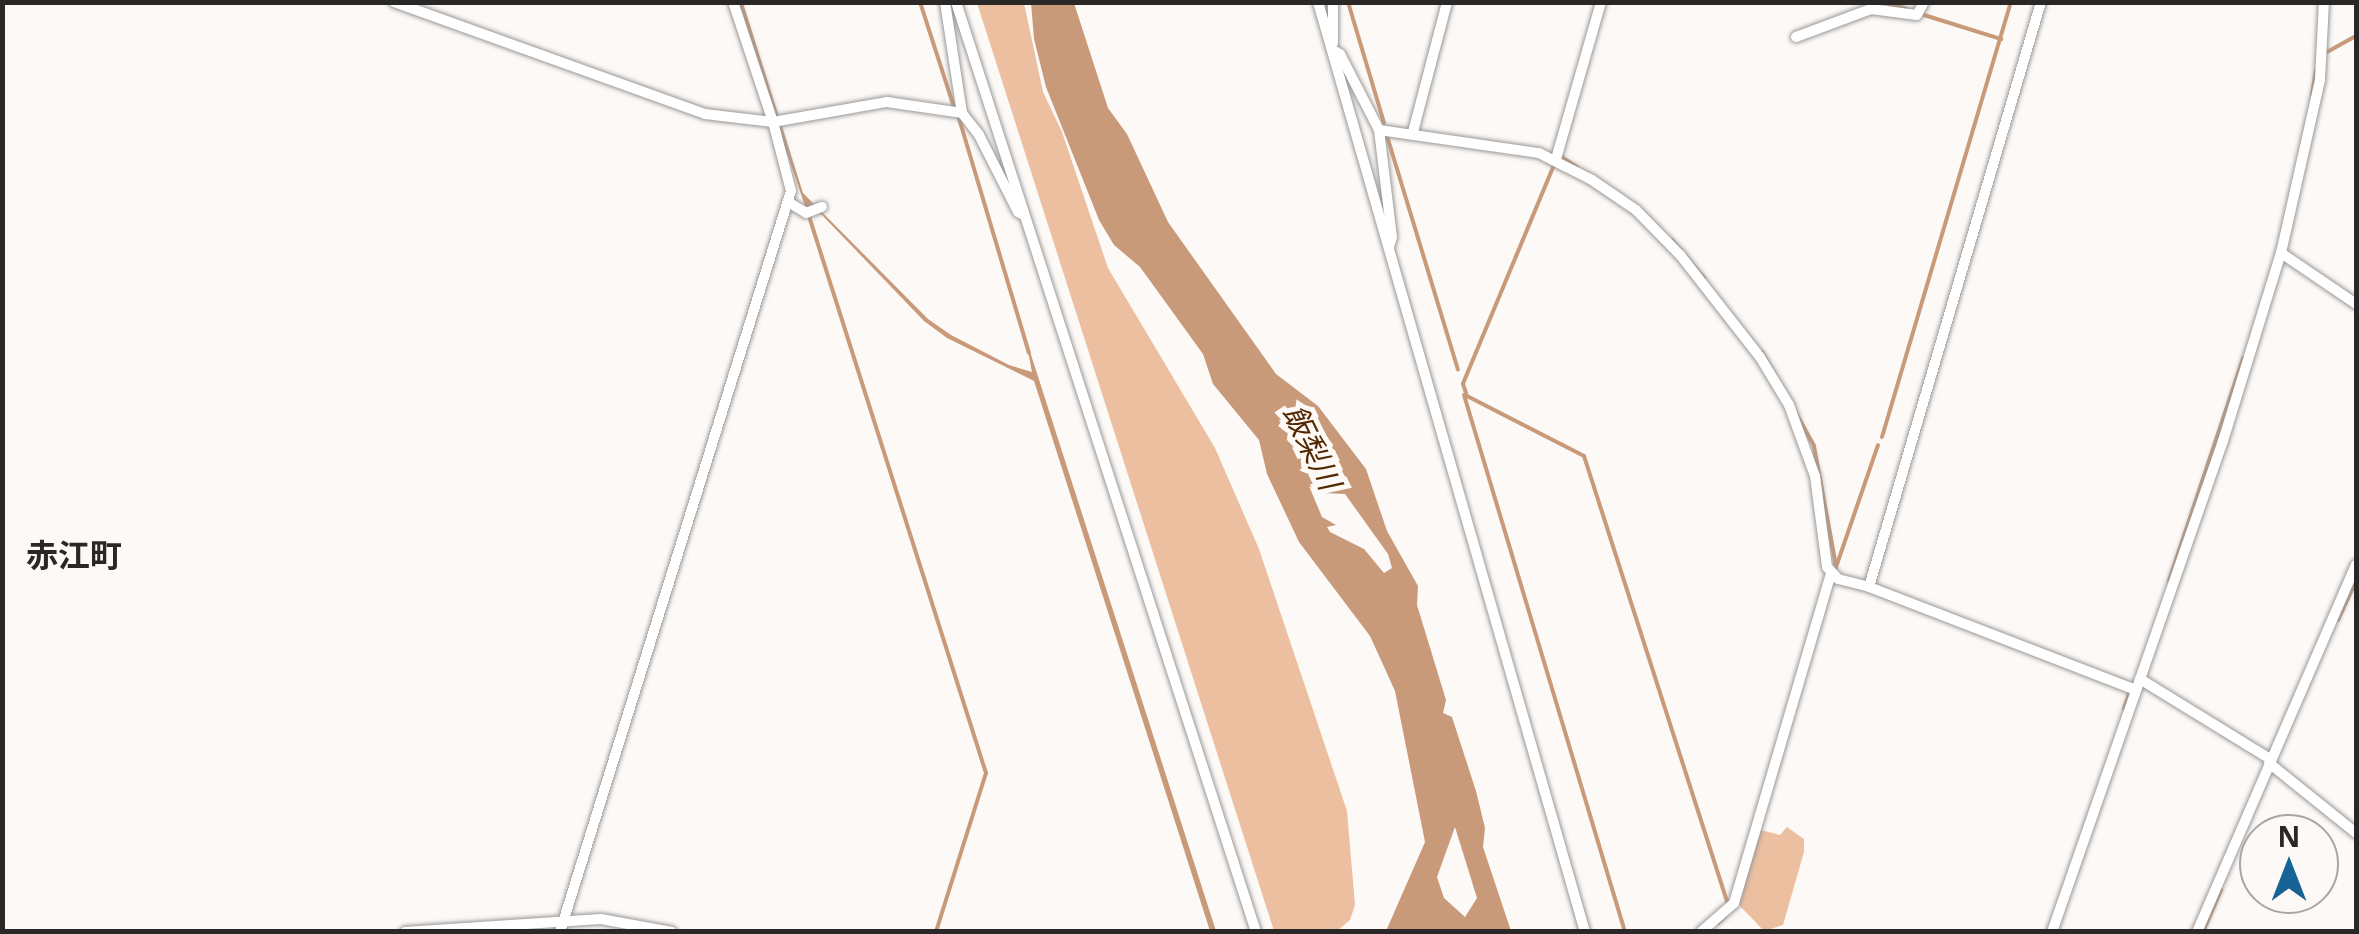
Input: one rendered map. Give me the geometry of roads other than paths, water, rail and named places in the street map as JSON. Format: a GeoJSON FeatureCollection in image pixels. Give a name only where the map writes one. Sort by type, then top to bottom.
{"type":"FeatureCollection","features":[{"type":"Feature","properties":{"kind":"street"},"geometry":{"type":"LineString","coordinates":[[394,2],[419,7],[705,114],[778,121],[878,102],[962,113]]}},
{"type":"Feature","properties":{"kind":"street"},"geometry":{"type":"LineString","coordinates":[[562,926],[788,202],[790,184],[778,121],[733,2]]}},
{"type":"Feature","properties":{"kind":"street"},"geometry":{"type":"LineString","coordinates":[[945,2],[962,113],[980,135],[1018,212],[1025,215]]}},
{"type":"Feature","properties":{"kind":"street"},"geometry":{"type":"LineString","coordinates":[[956,2],[1256,932]]}},
{"type":"Feature","properties":{"kind":"street"},"geometry":{"type":"LineString","coordinates":[[1318,2],[1585,932]]}},
{"type":"Feature","properties":{"kind":"street"},"geometry":{"type":"LineString","coordinates":[[1332,2],[1332,49]]}},
{"type":"Feature","properties":{"kind":"street"},"geometry":{"type":"LineString","coordinates":[[1412,132],[1447,2]]}},
{"type":"Feature","properties":{"kind":"street"},"geometry":{"type":"LineString","coordinates":[[1556,160],[1602,2]]}},
{"type":"Feature","properties":{"kind":"street"},"geometry":{"type":"LineString","coordinates":[[1796,37],[1871,9],[1917,16],[1924,2]]}},
{"type":"Feature","properties":{"kind":"street"},"geometry":{"type":"LineString","coordinates":[[1870,587],[2041,2]]}},
{"type":"Feature","properties":{"kind":"street"},"geometry":{"type":"LineString","coordinates":[[2052,932],[2223,441],[2281,254],[2317,96],[2324,2]]}},
{"type":"Feature","properties":{"kind":"street"},"geometry":{"type":"LineString","coordinates":[[1332,49],[1340,54],[1379,130],[1392,236],[1388,249]]}},
{"type":"Feature","properties":{"kind":"street"},"geometry":{"type":"LineString","coordinates":[[1379,130],[1520,148],[1556,160],[1636,210],[1681,256],[1760,357],[1789,405],[1807,449],[1831,573],[1734,903],[1700,932]]}},
{"type":"Feature","properties":{"kind":"street"},"geometry":{"type":"LineString","coordinates":[[788,202],[814,211]]}},
{"type":"Feature","properties":{"kind":"street"},"geometry":{"type":"LineString","coordinates":[[2281,254],[2356,304]]}},
{"type":"Feature","properties":{"kind":"street"},"geometry":{"type":"LineString","coordinates":[[2197,932],[2356,565]]}},
{"type":"Feature","properties":{"kind":"street"},"geometry":{"type":"LineString","coordinates":[[1831,573],[1845,583],[1870,587],[2138,684],[2270,761],[2356,833]]}},
{"type":"Feature","properties":{"kind":"street"},"geometry":{"type":"LineString","coordinates":[[404,932],[622,920],[672,932]]}},
{"type":"Feature","properties":{"kind":"water"},"geometry":{"type":"Polygon","coordinates":[[[736,3],[743,3],[803,193],[928,319],[951,335],[1009,365],[1032,372],[1025,336],[1216,931],[1210,931],[1034,381],[947,338],[924,321],[822,215],[806,209],[736,3]]]}},
{"type":"Feature","properties":{"kind":"water","name":"飯梨川"},"geometry":{"type":"Polygon","coordinates":[[[1031,3],[1074,3],[1108,108],[1127,134],[1168,222],[1276,374],[1318,406],[1366,469],[1387,531],[1418,586],[1417,605],[1446,700],[1443,713],[1452,717],[1476,791],[1485,828],[1483,847],[1511,931],[1386,931],[1425,842],[1395,691],[1370,636],[1299,542],[1267,474],[1259,440],[1213,384],[1203,354],[1140,267],[1114,245],[1099,220],[1046,87],[1034,39],[1031,3]],[[1309,486],[1322,517],[1336,525],[1327,527],[1330,532],[1364,549],[1384,573],[1392,568],[1388,554],[1345,494],[1321,493],[1309,486]],[[1455,827],[1437,877],[1444,898],[1465,917],[1477,898],[1455,827]]]}},
{"type":"Feature","properties":{"kind":"waterway"},"geometry":{"type":"LineString","coordinates":[[920,2],[954,107]]}},
{"type":"Feature","properties":{"kind":"waterway"},"geometry":{"type":"LineString","coordinates":[[1348,2],[1384,123]]}},
{"type":"Feature","properties":{"kind":"waterway"},"geometry":{"type":"LineString","coordinates":[[1884,2],[1907,9]]}},
{"type":"Feature","properties":{"kind":"waterway"},"geometry":{"type":"LineString","coordinates":[[1882,437],[2011,2]]}},
{"type":"Feature","properties":{"kind":"waterway"},"geometry":{"type":"LineString","coordinates":[[1924,15],[2001,39]]}},
{"type":"Feature","properties":{"kind":"waterway"},"geometry":{"type":"LineString","coordinates":[[2327,52],[2356,36]]}},
{"type":"Feature","properties":{"kind":"waterway"},"geometry":{"type":"LineString","coordinates":[[2312,95],[2316,70]]}},
{"type":"Feature","properties":{"kind":"waterway"},"geometry":{"type":"LineString","coordinates":[[958,115],[1029,353]]}},
{"type":"Feature","properties":{"kind":"waterway"},"geometry":{"type":"LineString","coordinates":[[1387,136],[1458,369]]}},
{"type":"Feature","properties":{"kind":"waterway"},"geometry":{"type":"LineString","coordinates":[[1560,156],[1577,167]]}},
{"type":"Feature","properties":{"kind":"waterway"},"geometry":{"type":"LineString","coordinates":[[1554,165],[1463,384],[1467,396],[1584,456],[1728,904]]}},
{"type":"Feature","properties":{"kind":"waterway"},"geometry":{"type":"LineString","coordinates":[[808,213],[986,773],[936,932]]}},
{"type":"Feature","properties":{"kind":"waterway"},"geometry":{"type":"LineString","coordinates":[[1672,240],[1704,278]]}},
{"type":"Feature","properties":{"kind":"waterway"},"geometry":{"type":"LineString","coordinates":[[1762,352],[1814,446],[1836,566]]}},
{"type":"Feature","properties":{"kind":"waterway"},"geometry":{"type":"LineString","coordinates":[[2169,581],[2243,358]]}},
{"type":"Feature","properties":{"kind":"waterway"},"geometry":{"type":"LineString","coordinates":[[1464,395],[1625,932]]}},
{"type":"Feature","properties":{"kind":"waterway"},"geometry":{"type":"LineString","coordinates":[[1835,570],[1878,445]]}},
{"type":"Feature","properties":{"kind":"waterway"},"geometry":{"type":"LineString","coordinates":[[2338,620],[2356,581]]}},
{"type":"Feature","properties":{"kind":"waterway"},"geometry":{"type":"LineString","coordinates":[[2124,709],[2130,692]]}},
{"type":"Feature","properties":{"kind":"waterway"},"geometry":{"type":"LineString","coordinates":[[2203,932],[2221,890]]}},
{"type":"Feature","properties":{"kind":"waterway"},"geometry":{"type":"LineString","coordinates":[[1718,923],[1736,905]]}},
{"type":"Feature","properties":{"kind":"district","name":"赤江町"},"geometry":{"type":"Point","coordinates":[74,555]}}]}
